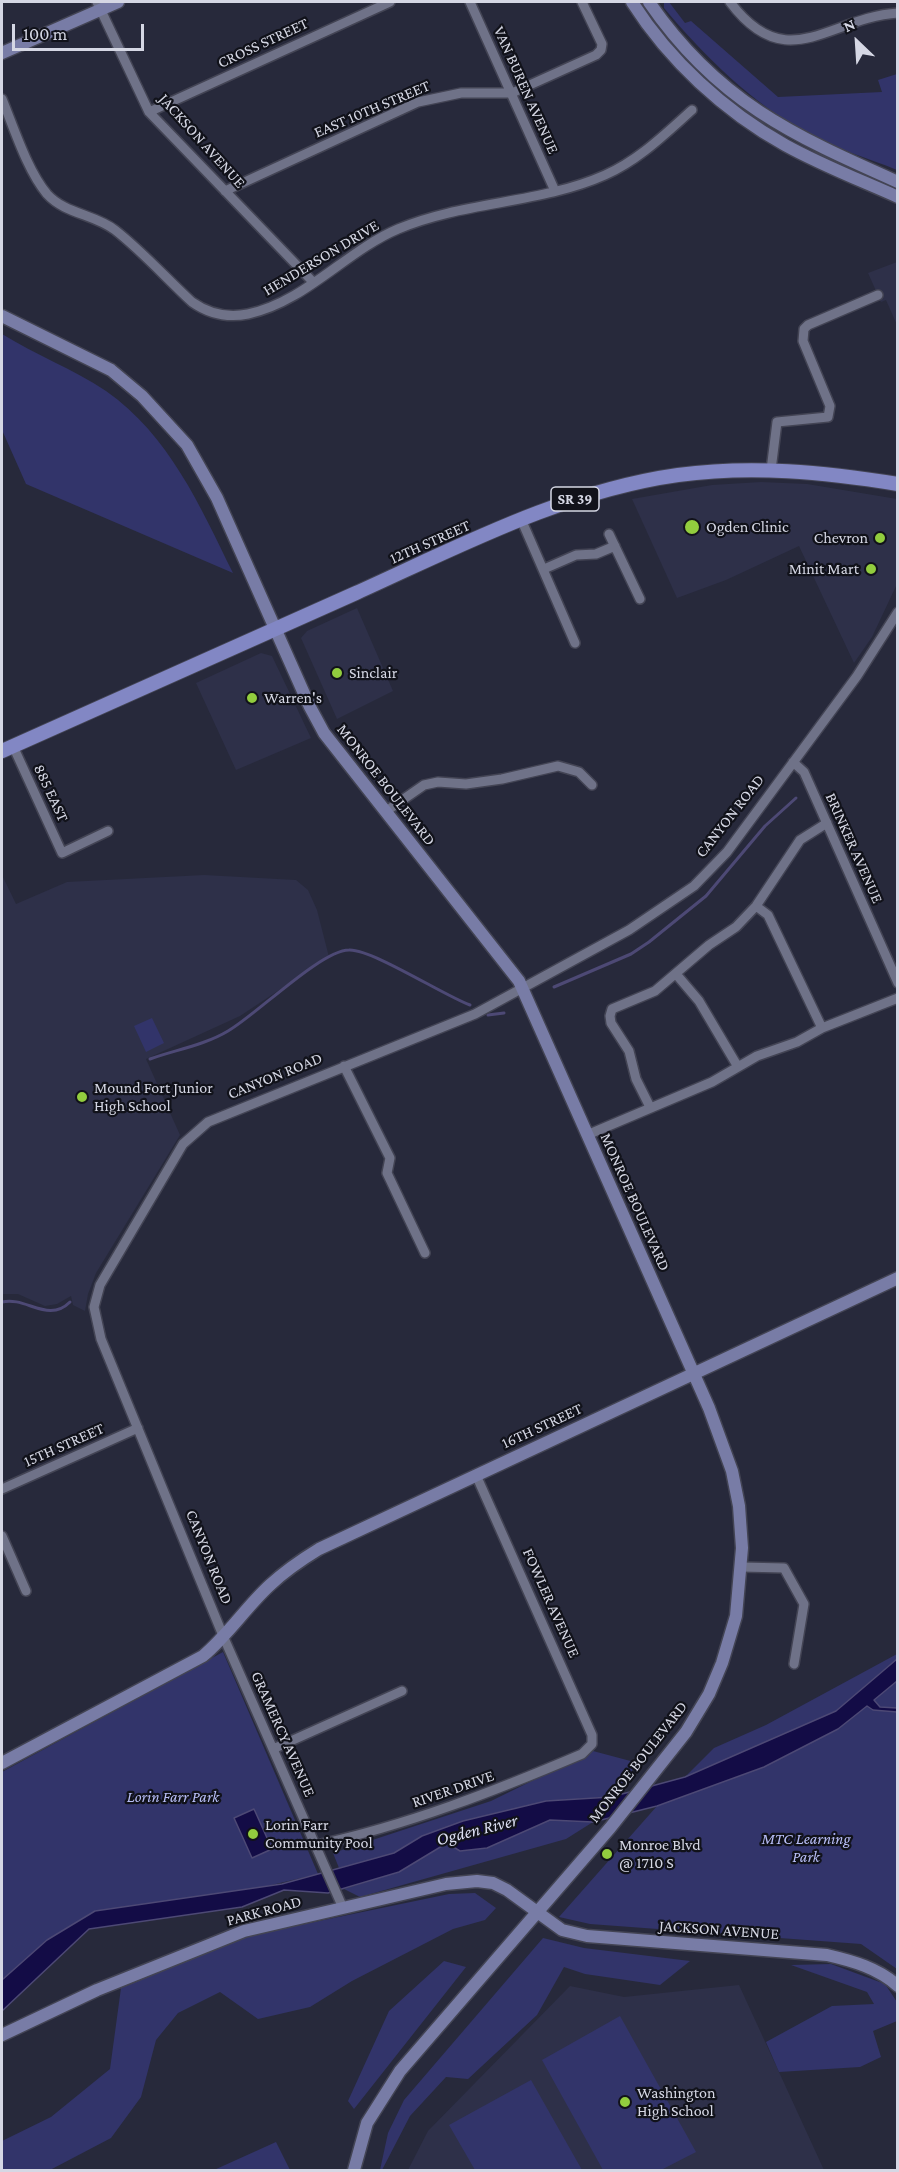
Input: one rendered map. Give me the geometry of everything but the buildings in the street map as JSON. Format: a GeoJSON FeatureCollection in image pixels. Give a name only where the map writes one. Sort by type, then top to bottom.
{"type":"FeatureCollection","features":[{"type":"Feature","properties":{"kind":"main road"},"geometry":{"type":"LineString","coordinates":[[2,53],[99,5],[118,2]]}},
{"type":"Feature","properties":{"kind":"main road"},"geometry":{"type":"LineString","coordinates":[[632,2],[682,65],[742,117],[785,146],[897,197]]}},
{"type":"Feature","properties":{"kind":"main road"},"geometry":{"type":"LineString","coordinates":[[649,2],[690,54],[748,105],[790,133],[897,182]]}},
{"type":"Feature","properties":{"kind":"main road","name":"MONROE BOULEVARD"},"geometry":{"type":"LineString","coordinates":[[2,316],[111,370],[168,422],[191,451],[206,476],[320,724],[385,812],[496,950],[522,989],[694,1374],[732,1471],[741,1527],[742,1567],[736,1616],[715,1680],[694,1721],[610,1828],[400,2072],[367,2123],[354,2170]]}},
{"type":"Feature","properties":{"kind":"main road","name":"12TH STREET"},"geometry":{"type":"LineString","coordinates":[[7,748],[563,502],[677,476],[771,470],[830,473],[897,484]]}},
{"type":"Feature","properties":{"kind":"main road","name":"16TH STREET"},"geometry":{"type":"LineString","coordinates":[[224,1638],[268,1587],[291,1566],[319,1549],[897,1278]]}},
{"type":"Feature","properties":{"kind":"main road"},"geometry":{"type":"LineString","coordinates":[[2,1763],[203,1656],[224,1638]]}},
{"type":"Feature","properties":{"kind":"main road","name":"PARK ROAD"},"geometry":{"type":"LineString","coordinates":[[3,2034],[97,1990],[244,1931],[446,1884],[477,1881],[493,1883],[507,1890],[537,1912]]}},
{"type":"Feature","properties":{"kind":"main road","name":"JACKSON AVENUE"},"geometry":{"type":"LineString","coordinates":[[537,1912],[562,1930],[587,1936],[827,1955],[857,1962],[888,1978],[897,1986]]}},
{"type":"Feature","properties":{"kind":"street","name":"CROSS STREET"},"geometry":{"type":"LineString","coordinates":[[149,112],[390,2]]}},
{"type":"Feature","properties":{"kind":"street","name":"VAN BUREN AVENUE"},"geometry":{"type":"LineString","coordinates":[[470,2],[555,190]]}},
{"type":"Feature","properties":{"kind":"street","name":"EAST 10TH STREET"},"geometry":{"type":"LineString","coordinates":[[225,191],[417,102],[461,93],[512,93],[601,50],[602,44],[582,2]]}},
{"type":"Feature","properties":{"kind":"street"},"geometry":{"type":"LineString","coordinates":[[730,2],[746,20],[764,34],[787,40],[811,38],[876,16],[897,13]]}},
{"type":"Feature","properties":{"kind":"street","name":"JACKSON AVENUE"},"geometry":{"type":"LineString","coordinates":[[99,5],[149,112],[313,282]]}},
{"type":"Feature","properties":{"kind":"street","name":"HENDERSON DRIVE"},"geometry":{"type":"LineString","coordinates":[[2,99],[36,178],[47,194],[59,205],[99,220],[115,230],[192,302],[206,311],[224,315],[247,314],[289,298],[369,244],[418,221],[555,190],[606,175],[632,161],[692,110]]}},
{"type":"Feature","properties":{"kind":"street"},"geometry":{"type":"LineString","coordinates":[[771,470],[777,422],[828,417],[830,406],[803,341],[804,329],[808,325],[878,295]]}},
{"type":"Feature","properties":{"kind":"street"},"geometry":{"type":"LineString","coordinates":[[521,519],[575,643]]}},
{"type":"Feature","properties":{"kind":"street"},"geometry":{"type":"LineString","coordinates":[[609,534],[640,599]]}},
{"type":"Feature","properties":{"kind":"street"},"geometry":{"type":"LineString","coordinates":[[544,569],[576,555],[596,554],[615,546]]}},
{"type":"Feature","properties":{"kind":"street","name":"CANYON ROAD"},"geometry":{"type":"LineString","coordinates":[[224,1638],[96,1326],[96,1295],[105,1275],[167,1169],[190,1136],[225,1114],[441,1029],[522,989],[629,930],[694,886],[727,852],[879,644],[897,612]]}},
{"type":"Feature","properties":{"kind":"street","name":"885 EAST"},"geometry":{"type":"LineString","coordinates":[[7,748],[62,853],[108,831]]}},
{"type":"Feature","properties":{"kind":"street","name":"BRINKER AVENUE"},"geometry":{"type":"LineString","coordinates":[[793,762],[804,772],[897,983]]}},
{"type":"Feature","properties":{"kind":"street"},"geometry":{"type":"LineString","coordinates":[[385,812],[424,785],[438,782],[466,784],[502,780],[558,766],[579,772],[592,785]]}},
{"type":"Feature","properties":{"kind":"street"},"geometry":{"type":"LineString","coordinates":[[650,1107],[636,1079],[629,1051],[612,1023],[610,1016],[612,1009],[655,991],[709,945],[736,927],[756,906],[800,840],[827,823]]}},
{"type":"Feature","properties":{"kind":"street"},"geometry":{"type":"LineString","coordinates":[[756,906],[768,915],[822,1028]]}},
{"type":"Feature","properties":{"kind":"street"},"geometry":{"type":"LineString","coordinates":[[676,974],[699,1001],[738,1067]]}},
{"type":"Feature","properties":{"kind":"street"},"geometry":{"type":"LineString","coordinates":[[587,1135],[712,1082],[757,1056],[798,1042],[822,1028],[897,998]]}},
{"type":"Feature","properties":{"kind":"street"},"geometry":{"type":"LineString","coordinates":[[344,1066],[390,1158],[387,1173],[425,1253]]}},
{"type":"Feature","properties":{"kind":"street","name":"15TH STREET"},"geometry":{"type":"LineString","coordinates":[[2,1489],[138,1428]]}},
{"type":"Feature","properties":{"kind":"street","name":"FOWLER AVENUE"},"geometry":{"type":"LineString","coordinates":[[476,1475],[588,1724],[592,1744]]}},
{"type":"Feature","properties":{"kind":"street"},"geometry":{"type":"LineString","coordinates":[[2,1536],[26,1591]]}},
{"type":"Feature","properties":{"kind":"street"},"geometry":{"type":"LineString","coordinates":[[742,1567],[784,1568],[794,1585],[804,1604],[794,1664]]}},
{"type":"Feature","properties":{"kind":"street","name":"GRAMERCY AVENUE"},"geometry":{"type":"LineString","coordinates":[[224,1638],[344,1908]]}},
{"type":"Feature","properties":{"kind":"street"},"geometry":{"type":"LineString","coordinates":[[273,1749],[402,1690]]}},
{"type":"Feature","properties":{"kind":"street","name":"RIVER DRIVE"},"geometry":{"type":"LineString","coordinates":[[316,1845],[375,1832],[489,1794],[582,1754],[592,1744]]}},
{"type":"Feature","properties":{"kind":"shaded area"},"geometry":{"type":"Polygon","coordinates":[[[897,262],[897,325],[886,300],[881,302],[868,273],[897,262]]]}},
{"type":"Feature","properties":{"kind":"shaded area"},"geometry":{"type":"Polygon","coordinates":[[[761,482],[807,484],[897,499],[897,584],[872,637],[854,663],[799,546],[726,580],[677,598],[632,499],[712,485],[761,482]]]}},
{"type":"Feature","properties":{"kind":"shaded area"},"geometry":{"type":"Polygon","coordinates":[[[357,608],[393,691],[337,719],[301,638],[307,631],[357,608]]]}},
{"type":"Feature","properties":{"kind":"shaded area"},"geometry":{"type":"Polygon","coordinates":[[[261,653],[272,656],[311,738],[236,770],[196,683],[261,653]]]}},
{"type":"Feature","properties":{"kind":"shaded area","name":"Mound Fort Junior High School"},"geometry":{"type":"Polygon","coordinates":[[[2,875],[16,904],[67,882],[204,875],[296,880],[308,890],[317,910],[329,957],[240,1016],[146,1059],[180,1135],[96,1273],[88,1294],[85,1311],[73,1305],[71,1296],[57,1304],[45,1306],[18,1294],[2,1294],[2,875]]]}},
{"type":"Feature","properties":{"kind":"shaded area","name":"Washington High School"},"geometry":{"type":"Polygon","coordinates":[[[739,1985],[824,2170],[408,2170],[428,2131],[570,1986],[624,1997],[739,1985]]]}},
{"type":"Feature","properties":{"kind":"green space"},"geometry":{"type":"Polygon","coordinates":[[[664,2],[669,2],[685,23],[691,21],[778,97],[882,92],[878,80],[897,74],[897,170],[841,149],[787,122],[748,93],[712,61],[664,8],[664,2]]]}},
{"type":"Feature","properties":{"kind":"green space"},"geometry":{"type":"Polygon","coordinates":[[[2,334],[106,391],[148,429],[181,473],[233,573],[26,484],[2,430],[2,334]]]}},
{"type":"Feature","properties":{"kind":"green space"},"geometry":{"type":"Polygon","coordinates":[[[152,1018],[164,1043],[146,1052],[134,1026],[152,1018]]]}},
{"type":"Feature","properties":{"kind":"green space","name":"Lorin Farr Park"},"geometry":{"type":"Polygon","coordinates":[[[223,1652],[318,1874],[242,1892],[95,1911],[47,1940],[2,1980],[2,1772],[223,1652]]]}},
{"type":"Feature","properties":{"kind":"green space"},"geometry":{"type":"Polygon","coordinates":[[[897,1654],[897,1659],[836,1711],[685,1777],[714,1748],[766,1725],[897,1654]]]}},
{"type":"Feature","properties":{"kind":"green space","name":"MTC Learning Park"},"geometry":{"type":"Polygon","coordinates":[[[897,1681],[897,1969],[861,1944],[590,1924],[559,1917],[657,1806],[764,1767],[838,1729],[897,1681]]]}},
{"type":"Feature","properties":{"kind":"green space"},"geometry":{"type":"Polygon","coordinates":[[[593,1751],[638,1763],[611,1797],[546,1801],[463,1821],[422,1836],[394,1853],[339,1868],[333,1853],[491,1801],[593,1751]]]}},
{"type":"Feature","properties":{"kind":"green space"},"geometry":{"type":"Polygon","coordinates":[[[550,1820],[593,1822],[566,1839],[360,1897],[344,1889],[399,1872],[447,1843],[460,1851],[487,1848],[550,1820]]]}},
{"type":"Feature","properties":{"kind":"green space"},"geometry":{"type":"Polygon","coordinates":[[[475,1893],[496,1908],[485,1920],[453,1929],[352,1981],[310,2007],[258,2019],[220,1992],[178,2013],[156,2040],[141,2097],[111,2138],[50,2170],[2,2170],[2,2141],[51,2117],[110,2069],[121,1988],[247,1936],[449,1894],[475,1893]]]}},
{"type":"Feature","properties":{"kind":"green space"},"geometry":{"type":"Polygon","coordinates":[[[543,1938],[584,1948],[690,1961],[660,1985],[585,1974],[564,1967],[537,2015],[468,2079],[446,2077],[410,2116],[380,2170],[388,2133],[404,2100],[543,1938]]]}},
{"type":"Feature","properties":{"kind":"green space"},"geometry":{"type":"Polygon","coordinates":[[[444,1961],[466,1967],[354,2109],[348,2101],[389,2011],[444,1961]]]}},
{"type":"Feature","properties":{"kind":"green space"},"geometry":{"type":"Polygon","coordinates":[[[831,1964],[885,1984],[897,2002],[897,2021],[873,2031],[881,2057],[860,2067],[779,2072],[766,2042],[832,2006],[874,2004],[867,1992],[791,1965],[831,1964]]]}},
{"type":"Feature","properties":{"kind":"green space"},"geometry":{"type":"Polygon","coordinates":[[[620,2016],[696,2152],[661,2170],[603,2170],[542,2060],[620,2016]]]}},
{"type":"Feature","properties":{"kind":"green space"},"geometry":{"type":"Polygon","coordinates":[[[531,2080],[582,2170],[475,2170],[449,2125],[531,2080]]]}},
{"type":"Feature","properties":{"kind":"green space"},"geometry":{"type":"Polygon","coordinates":[[[276,2142],[290,2170],[214,2170],[276,2142]]]}},
{"type":"Feature","properties":{"kind":"water","name":"Ogden River"},"geometry":{"type":"Polygon","coordinates":[[[897,1659],[897,1681],[874,1700],[880,1707],[897,1708],[897,1712],[873,1710],[867,1706],[838,1729],[764,1767],[657,1806],[593,1822],[550,1820],[487,1848],[460,1851],[447,1843],[399,1872],[328,1893],[284,1890],[242,1907],[89,1929],[2,2011],[2,1980],[47,1940],[95,1911],[282,1884],[394,1853],[422,1836],[463,1821],[546,1801],[611,1797],[685,1777],[836,1711],[897,1659]]]}},
{"type":"Feature","properties":{"kind":"water","name":"Lorin Farr Community Pool"},"geometry":{"type":"Polygon","coordinates":[[[254,1809],[272,1849],[252,1858],[234,1818],[254,1809]]]}},
{"type":"Feature","properties":{"kind":"waterway"},"geometry":{"type":"LineString","coordinates":[[554,987],[631,954],[649,942],[706,896],[765,826],[796,798]]}},
{"type":"Feature","properties":{"kind":"waterway"},"geometry":{"type":"LineString","coordinates":[[150,1059],[219,1036],[240,1023],[322,961],[349,950],[390,964],[470,1005]]}},
{"type":"Feature","properties":{"kind":"waterway"},"geometry":{"type":"LineString","coordinates":[[488,1015],[504,1013]]}},
{"type":"Feature","properties":{"kind":"waterway"},"geometry":{"type":"LineString","coordinates":[[2,1302],[11,1301],[45,1310],[62,1308],[70,1302]]}},
{"type":"Feature","properties":{"kind":"place","name":"Ogden Clinic"},"geometry":{"type":"Point","coordinates":[692,527]}},
{"type":"Feature","properties":{"kind":"place","name":"Chevron"},"geometry":{"type":"Point","coordinates":[880,538]}},
{"type":"Feature","properties":{"kind":"place","name":"Minit Mart"},"geometry":{"type":"Point","coordinates":[871,569]}},
{"type":"Feature","properties":{"kind":"place","name":"Sinclair"},"geometry":{"type":"Point","coordinates":[337,673]}},
{"type":"Feature","properties":{"kind":"place","name":"Warren's"},"geometry":{"type":"Point","coordinates":[252,698]}},
{"type":"Feature","properties":{"kind":"place","name":"Mound Fort Junior High School"},"geometry":{"type":"Point","coordinates":[82,1097]}},
{"type":"Feature","properties":{"kind":"place","name":"Lorin Farr Community Pool"},"geometry":{"type":"Point","coordinates":[253,1834]}},
{"type":"Feature","properties":{"kind":"place","name":"Monroe Blvd @ 1710 S"},"geometry":{"type":"Point","coordinates":[607,1854]}},
{"type":"Feature","properties":{"kind":"place","name":"Washington High School"},"geometry":{"type":"Point","coordinates":[625,2102]}}]}
